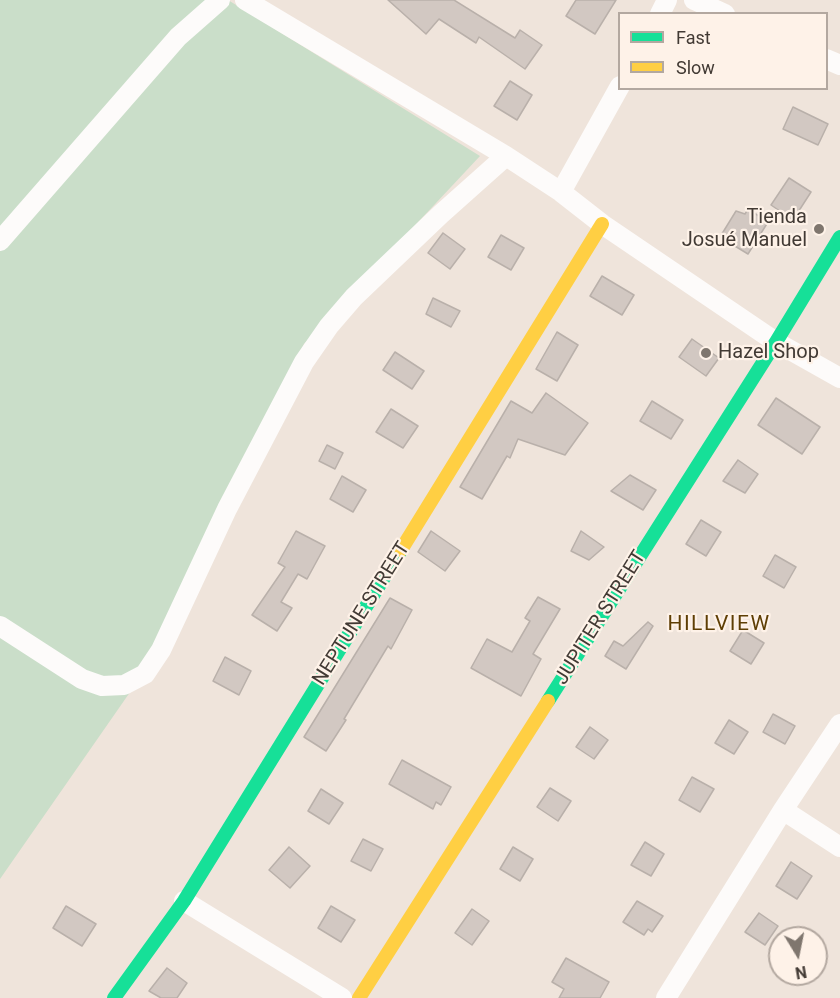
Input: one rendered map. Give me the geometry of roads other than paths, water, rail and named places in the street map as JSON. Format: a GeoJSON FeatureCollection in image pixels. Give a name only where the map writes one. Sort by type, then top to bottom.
{"type":"FeatureCollection","features":[{"type":"Feature","properties":{"kind":"street"},"geometry":{"type":"LineString","coordinates":[[0,241],[178,37],[219,0]]}},
{"type":"Feature","properties":{"kind":"street"},"geometry":{"type":"LineString","coordinates":[[245,0],[506,156],[776,342],[840,378]]}},
{"type":"Feature","properties":{"kind":"street"},"geometry":{"type":"LineString","coordinates":[[694,0],[721,12]]}},
{"type":"Feature","properties":{"kind":"street"},"geometry":{"type":"LineString","coordinates":[[561,192],[618,90]]}},
{"type":"Feature","properties":{"kind":"street"},"geometry":{"type":"LineString","coordinates":[[0,626],[82,680],[102,686],[124,685],[145,674],[161,650],[227,509],[304,362],[354,297],[506,156]]}},
{"type":"Feature","properties":{"kind":"street","name":"NEPTUNE STREET"},"geometry":{"type":"LineString","coordinates":[[114,998],[184,901],[602,224]]}},
{"type":"Feature","properties":{"kind":"street","name":"JUPITER STREET"},"geometry":{"type":"LineString","coordinates":[[359,998],[776,342],[840,237]]}},
{"type":"Feature","properties":{"kind":"street"},"geometry":{"type":"LineString","coordinates":[[666,998],[783,810],[840,724]]}},
{"type":"Feature","properties":{"kind":"street"},"geometry":{"type":"LineString","coordinates":[[783,810],[840,847]]}},
{"type":"Feature","properties":{"kind":"street"},"geometry":{"type":"LineString","coordinates":[[184,901],[342,998]]}},
{"type":"Feature","properties":{"kind":"place","name":"Tienda Josué Manuel"},"geometry":{"type":"Point","coordinates":[819,229]}},
{"type":"Feature","properties":{"kind":"place","name":"Hazel Shop"},"geometry":{"type":"Point","coordinates":[706,353]}},
{"type":"Feature","properties":{"kind":"district","name":"HILLVIEW"},"geometry":{"type":"Point","coordinates":[719,625]}}]}
